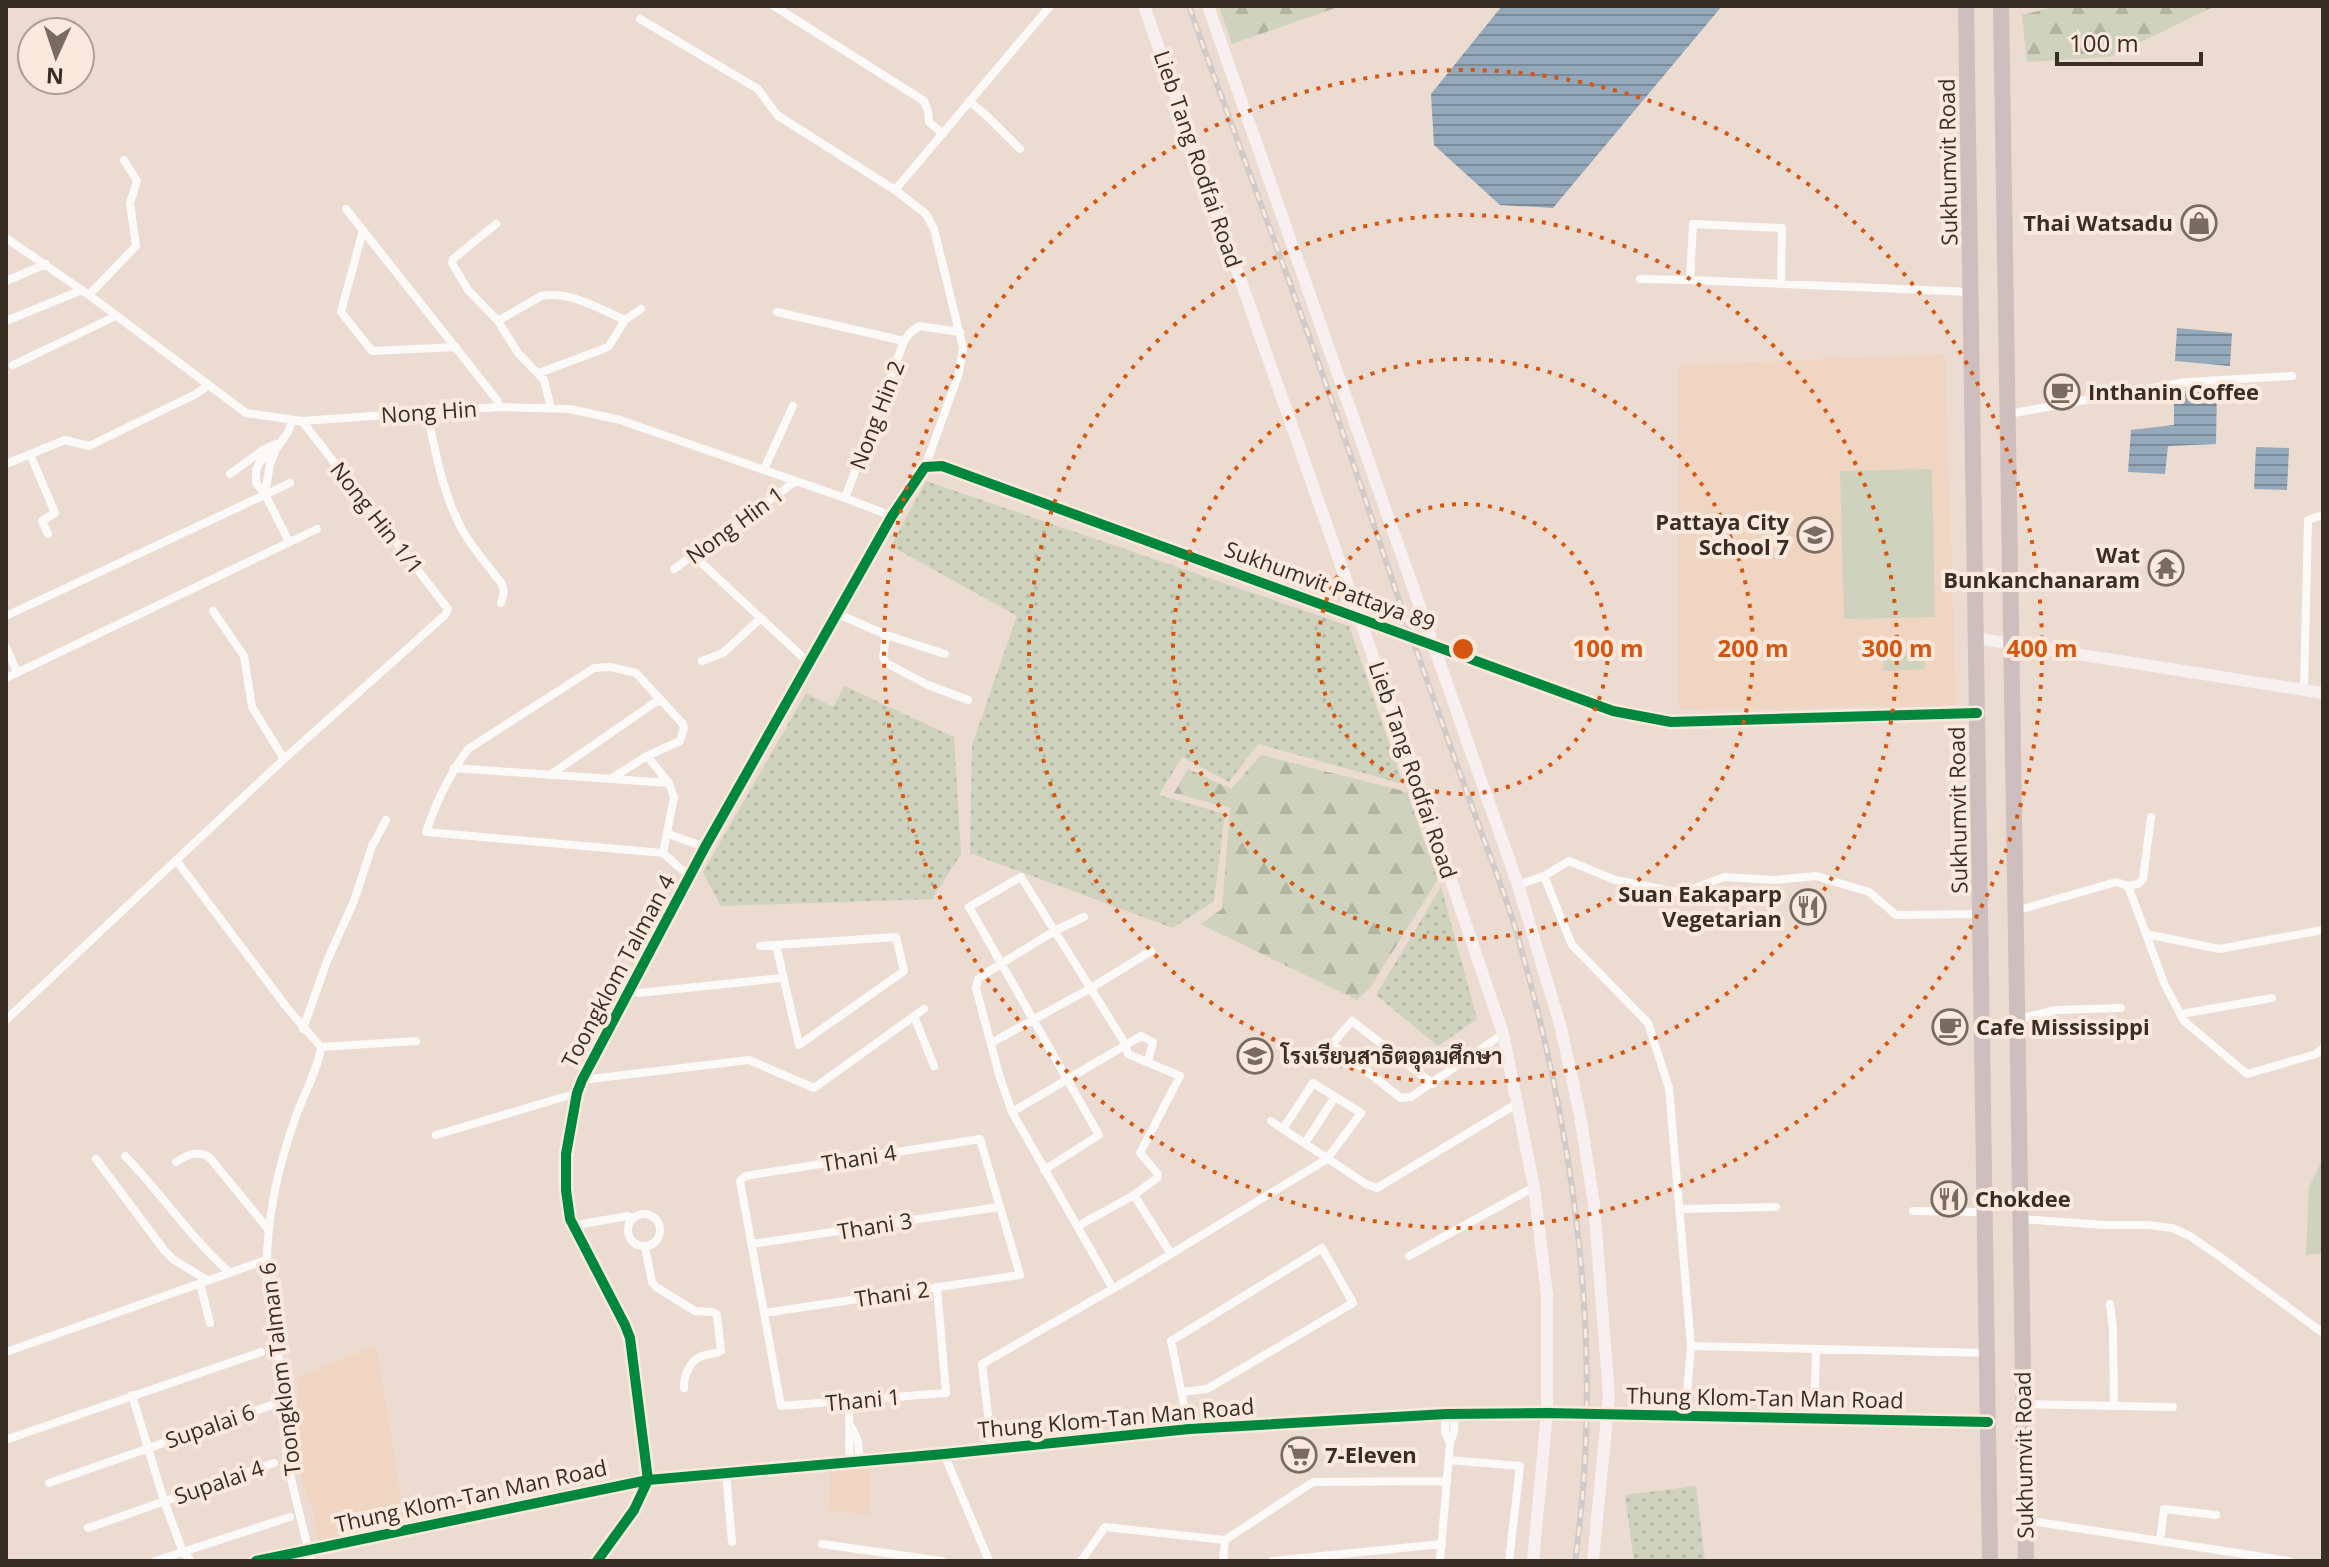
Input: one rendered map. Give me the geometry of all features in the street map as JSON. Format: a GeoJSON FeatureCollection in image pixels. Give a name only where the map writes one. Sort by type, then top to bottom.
{"type":"FeatureCollection","features":[{"type":"Feature","properties":{"kind":"highway","name":"Sukhumvit Road"},"geometry":{"type":"LineString","coordinates":[[1966,6],[1990,1561]]}},
{"type":"Feature","properties":{"kind":"highway","name":"Sukhumvit Road"},"geometry":{"type":"LineString","coordinates":[[2001,6],[2026,1561]]}},
{"type":"Feature","properties":{"kind":"street"},"geometry":{"type":"LineString","coordinates":[[774,6],[924,101],[929,122],[943,134]]}},
{"type":"Feature","properties":{"kind":"street"},"geometry":{"type":"LineString","coordinates":[[895,190],[1050,6]]}},
{"type":"Feature","properties":{"kind":"street","name":"Lieb Tang Rodfai Road"},"geometry":{"type":"LineString","coordinates":[[1144,6],[1503,1034],[1534,1187],[1547,1295],[1547,1413],[1533,1561]]}},
{"type":"Feature","properties":{"kind":"street"},"geometry":{"type":"LineString","coordinates":[[1208,6],[1518,885],[1561,1028],[1580,1115],[1594,1204],[1609,1396],[1593,1561]]}},
{"type":"Feature","properties":{"kind":"street"},"geometry":{"type":"LineString","coordinates":[[640,19],[758,89],[785,121],[895,190],[926,214],[934,229],[963,348],[959,373],[925,467],[892,516]]}},
{"type":"Feature","properties":{"kind":"street"},"geometry":{"type":"LineString","coordinates":[[969,101],[1020,149]]}},
{"type":"Feature","properties":{"kind":"street"},"geometry":{"type":"LineString","coordinates":[[6,321],[85,293],[136,246],[130,203],[137,181],[124,160]]}},
{"type":"Feature","properties":{"kind":"street"},"geometry":{"type":"LineString","coordinates":[[346,209],[497,400],[499,407]]}},
{"type":"Feature","properties":{"kind":"street"},"geometry":{"type":"LineString","coordinates":[[496,224],[452,263],[468,290],[498,321],[518,353],[544,380],[551,408]]}},
{"type":"Feature","properties":{"kind":"street"},"geometry":{"type":"LineString","coordinates":[[1690,280],[1693,224],[1782,228],[1781,283]]}},
{"type":"Feature","properties":{"kind":"street"},"geometry":{"type":"LineString","coordinates":[[363,230],[341,312],[372,351],[456,347]]}},
{"type":"Feature","properties":{"kind":"street","name":"Nong Hin"},"geometry":{"type":"LineString","coordinates":[[6,238],[46,264],[246,413],[297,421],[499,407],[570,409],[620,420],[892,516]]}},
{"type":"Feature","properties":{"kind":"street"},"geometry":{"type":"LineString","coordinates":[[6,281],[46,264]]}},
{"type":"Feature","properties":{"kind":"street"},"geometry":{"type":"LineString","coordinates":[[1640,279],[1970,292]]}},
{"type":"Feature","properties":{"kind":"street"},"geometry":{"type":"LineString","coordinates":[[498,321],[548,295],[569,297],[625,320]]}},
{"type":"Feature","properties":{"kind":"street"},"geometry":{"type":"LineString","coordinates":[[539,373],[609,346],[625,320],[641,309]]}},
{"type":"Feature","properties":{"kind":"street"},"geometry":{"type":"LineString","coordinates":[[777,312],[904,341]]}},
{"type":"Feature","properties":{"kind":"street"},"geometry":{"type":"LineString","coordinates":[[13,365],[116,316]]}},
{"type":"Feature","properties":{"kind":"street","name":"Nong Hin 2"},"geometry":{"type":"LineString","coordinates":[[845,498],[904,341],[919,326],[960,332]]}},
{"type":"Feature","properties":{"kind":"street"},"geometry":{"type":"LineString","coordinates":[[2007,414],[2186,382],[2292,376]]}},
{"type":"Feature","properties":{"kind":"street"},"geometry":{"type":"LineString","coordinates":[[6,464],[65,440],[89,446],[196,394],[208,385]]}},
{"type":"Feature","properties":{"kind":"street"},"geometry":{"type":"LineString","coordinates":[[764,469],[793,406]]}},
{"type":"Feature","properties":{"kind":"street"},"geometry":{"type":"LineString","coordinates":[[427,413],[451,505],[466,535],[502,584],[504,592],[501,603]]}},
{"type":"Feature","properties":{"kind":"street"},"geometry":{"type":"LineString","coordinates":[[289,542],[265,494],[270,464],[279,445],[297,421]]}},
{"type":"Feature","properties":{"kind":"street","name":"Nong Hin 1/1"},"geometry":{"type":"LineString","coordinates":[[284,759],[445,615],[448,609],[297,421]]}},
{"type":"Feature","properties":{"kind":"street"},"geometry":{"type":"LineString","coordinates":[[230,474],[263,450],[279,445]]}},
{"type":"Feature","properties":{"kind":"street"},"geometry":{"type":"LineString","coordinates":[[30,454],[55,513],[42,521],[48,534]]}},
{"type":"Feature","properties":{"kind":"street","name":"Sukhumvit Pattaya 89"},"geometry":{"type":"LineString","coordinates":[[925,467],[942,466],[1613,711],[1671,722],[1977,713]]}},
{"type":"Feature","properties":{"kind":"street","name":"Nong Hin 1"},"geometry":{"type":"LineString","coordinates":[[674,569],[796,481]]}},
{"type":"Feature","properties":{"kind":"street"},"geometry":{"type":"LineString","coordinates":[[6,616],[290,483]]}},
{"type":"Feature","properties":{"kind":"street"},"geometry":{"type":"LineString","coordinates":[[2304,689],[2308,520],[2323,515]]}},
{"type":"Feature","properties":{"kind":"street","name":"Toongklom Talman 4"},"geometry":{"type":"LineString","coordinates":[[648,1480],[630,1338],[570,1219],[566,1154],[577,1093],[705,847],[892,516]]}},
{"type":"Feature","properties":{"kind":"street"},"geometry":{"type":"LineString","coordinates":[[6,678],[317,529]]}},
{"type":"Feature","properties":{"kind":"street"},"geometry":{"type":"LineString","coordinates":[[693,555],[810,664]]}},
{"type":"Feature","properties":{"kind":"street"},"geometry":{"type":"LineString","coordinates":[[6,1020],[284,759],[252,707],[244,656],[213,611]]}},
{"type":"Feature","properties":{"kind":"street"},"geometry":{"type":"LineString","coordinates":[[838,614],[886,635],[945,654]]}},
{"type":"Feature","properties":{"kind":"street"},"geometry":{"type":"LineString","coordinates":[[702,661],[723,653],[761,618]]}},
{"type":"Feature","properties":{"kind":"street"},"geometry":{"type":"LineString","coordinates":[[886,635],[883,657],[886,663],[928,685],[968,700]]}},
{"type":"Feature","properties":{"kind":"street"},"geometry":{"type":"LineString","coordinates":[[1975,638],[2323,693]]}},
{"type":"Feature","properties":{"kind":"street"},"geometry":{"type":"LineString","coordinates":[[6,647],[17,672]]}},
{"type":"Feature","properties":{"kind":"street"},"geometry":{"type":"LineString","coordinates":[[612,778],[647,756],[680,741],[684,728],[636,673],[610,667],[594,668],[468,749],[436,802],[426,832],[663,853],[682,870],[692,874]]}},
{"type":"Feature","properties":{"kind":"street"},"geometry":{"type":"LineString","coordinates":[[550,775],[660,699]]}},
{"type":"Feature","properties":{"kind":"street"},"geometry":{"type":"LineString","coordinates":[[647,756],[669,783],[674,797],[663,853]]}},
{"type":"Feature","properties":{"kind":"street"},"geometry":{"type":"LineString","coordinates":[[454,768],[669,783]]}},
{"type":"Feature","properties":{"kind":"street"},"geometry":{"type":"LineString","coordinates":[[2015,911],[2107,884],[2116,882],[2128,886],[2141,883],[2151,817]]}},
{"type":"Feature","properties":{"kind":"street"},"geometry":{"type":"LineString","coordinates":[[303,1029],[327,961],[354,901],[372,846],[386,820]]}},
{"type":"Feature","properties":{"kind":"street"},"geometry":{"type":"LineString","coordinates":[[668,834],[705,847]]}},
{"type":"Feature","properties":{"kind":"street"},"geometry":{"type":"LineString","coordinates":[[176,860],[303,1029],[321,1047],[416,1041]]}},
{"type":"Feature","properties":{"kind":"street"},"geometry":{"type":"LineString","coordinates":[[1518,885],[1544,876],[1569,861],[1615,880],[1682,893],[1724,877],[1774,880],[1816,876],[1869,892],[1896,915],[1980,914]]}},
{"type":"Feature","properties":{"kind":"street"},"geometry":{"type":"LineString","coordinates":[[1544,876],[1572,945],[1648,1023],[1669,1088],[1691,1346],[1685,1417]]}},
{"type":"Feature","properties":{"kind":"street"},"geometry":{"type":"LineString","coordinates":[[1044,1170],[1099,1135],[969,907],[1021,877],[1126,1045],[1128,1054],[1180,1076],[1140,1153],[1158,1174],[1157,1178],[1134,1195],[1078,1226]]}},
{"type":"Feature","properties":{"kind":"street"},"geometry":{"type":"LineString","coordinates":[[2128,886],[2164,983],[2184,1021],[2247,1074],[2316,1054],[2323,1048]]}},
{"type":"Feature","properties":{"kind":"street"},"geometry":{"type":"LineString","coordinates":[[1084,917],[1000,964],[976,983],[1000,1078],[1012,1112],[1113,1289]]}},
{"type":"Feature","properties":{"kind":"street"},"geometry":{"type":"LineString","coordinates":[[2146,934],[2219,949],[2323,930]]}},
{"type":"Feature","properties":{"kind":"street"},"geometry":{"type":"LineString","coordinates":[[760,946],[896,937],[904,971],[799,1045],[776,945]]}},
{"type":"Feature","properties":{"kind":"street"},"geometry":{"type":"LineString","coordinates":[[991,1043],[1151,951]]}},
{"type":"Feature","properties":{"kind":"street"},"geometry":{"type":"LineString","coordinates":[[629,989],[639,993],[782,978]]}},
{"type":"Feature","properties":{"kind":"street"},"geometry":{"type":"LineString","coordinates":[[2181,1014],[2272,998]]}},
{"type":"Feature","properties":{"kind":"street"},"geometry":{"type":"LineString","coordinates":[[2017,1019],[2056,1010],[2121,1008]]}},
{"type":"Feature","properties":{"kind":"street"},"geometry":{"type":"LineString","coordinates":[[582,1080],[749,1060],[814,1088],[924,1009]]}},
{"type":"Feature","properties":{"kind":"street"},"geometry":{"type":"LineString","coordinates":[[914,1016],[934,1066]]}},
{"type":"Feature","properties":{"kind":"street"},"geometry":{"type":"LineString","coordinates":[[1433,1084],[1352,1021],[1332,1044],[1401,1098],[1408,1099],[1433,1084],[1503,1034]]}},
{"type":"Feature","properties":{"kind":"street"},"geometry":{"type":"LineString","coordinates":[[1012,1112],[1141,1036],[1153,1042],[1148,1061]]}},
{"type":"Feature","properties":{"kind":"street","name":"Toongklom Talman 6"},"geometry":{"type":"LineString","coordinates":[[309,1556],[286,1458],[288,1418],[266,1260],[268,1229],[282,1155],[321,1047]]}},
{"type":"Feature","properties":{"kind":"street"},"geometry":{"type":"LineString","coordinates":[[865,1051],[869,1062]]}},
{"type":"Feature","properties":{"kind":"street"},"geometry":{"type":"LineString","coordinates":[[992,1449],[982,1364],[1113,1289],[1327,1159],[1361,1113],[1313,1083],[1283,1129]]}},
{"type":"Feature","properties":{"kind":"street"},"geometry":{"type":"LineString","coordinates":[[436,1135],[577,1093]]}},
{"type":"Feature","properties":{"kind":"street"},"geometry":{"type":"LineString","coordinates":[[1305,1143],[1335,1097]]}},
{"type":"Feature","properties":{"kind":"street"},"geometry":{"type":"LineString","coordinates":[[1271,1121],[1366,1184],[1377,1188],[1518,1103]]}},
{"type":"Feature","properties":{"kind":"street","name":"Thani 4"},"geometry":{"type":"LineString","coordinates":[[752,1244],[740,1181],[745,1176],[980,1139],[999,1207]]}},
{"type":"Feature","properties":{"kind":"street"},"geometry":{"type":"LineString","coordinates":[[176,1162],[191,1153],[205,1154],[268,1229]]}},
{"type":"Feature","properties":{"kind":"street"},"geometry":{"type":"LineString","coordinates":[[125,1156],[209,1254],[229,1272]]}},
{"type":"Feature","properties":{"kind":"street"},"geometry":{"type":"LineString","coordinates":[[96,1159],[164,1250],[204,1282],[210,1323]]}},
{"type":"Feature","properties":{"kind":"street"},"geometry":{"type":"LineString","coordinates":[[1409,1256],[1534,1187]]}},
{"type":"Feature","properties":{"kind":"street"},"geometry":{"type":"LineString","coordinates":[[1134,1195],[1171,1254]]}},
{"type":"Feature","properties":{"kind":"street","name":"Thani 3"},"geometry":{"type":"LineString","coordinates":[[752,1244],[999,1207]]}},
{"type":"Feature","properties":{"kind":"street","name":"Thani 2"},"geometry":{"type":"LineString","coordinates":[[764,1313],[1020,1275],[999,1207]]}},
{"type":"Feature","properties":{"kind":"street"},"geometry":{"type":"LineString","coordinates":[[1680,1209],[1776,1207]]}},
{"type":"Feature","properties":{"kind":"street"},"geometry":{"type":"LineString","coordinates":[[1913,1211],[1984,1212]]}},
{"type":"Feature","properties":{"kind":"street"},"geometry":{"type":"LineString","coordinates":[[574,1230],[582,1224],[628,1216],[632,1218],[644,1213],[659,1223],[661,1229],[657,1240],[645,1247],[633,1243],[629,1237],[632,1218]]}},
{"type":"Feature","properties":{"kind":"street"},"geometry":{"type":"LineString","coordinates":[[2020,1219],[2172,1228],[2190,1236],[2323,1333]]}},
{"type":"Feature","properties":{"kind":"street"},"geometry":{"type":"LineString","coordinates":[[752,1244],[764,1313]]}},
{"type":"Feature","properties":{"kind":"street"},"geometry":{"type":"LineString","coordinates":[[645,1247],[652,1282],[656,1287],[695,1311],[717,1315],[721,1351],[699,1357],[683,1380],[684,1388]]}},
{"type":"Feature","properties":{"kind":"street"},"geometry":{"type":"LineString","coordinates":[[1183,1392],[1207,1389],[1353,1303],[1322,1248],[1171,1341],[1189,1429]]}},
{"type":"Feature","properties":{"kind":"street"},"geometry":{"type":"LineString","coordinates":[[6,1352],[266,1260]]}},
{"type":"Feature","properties":{"kind":"street","name":"Thani 1"},"geometry":{"type":"LineString","coordinates":[[764,1313],[781,1406],[946,1393],[937,1287]]}},
{"type":"Feature","properties":{"kind":"street"},"geometry":{"type":"LineString","coordinates":[[2110,1304],[2114,1406]]}},
{"type":"Feature","properties":{"kind":"street"},"geometry":{"type":"LineString","coordinates":[[1691,1346],[1987,1353]]}},
{"type":"Feature","properties":{"kind":"street"},"geometry":{"type":"LineString","coordinates":[[1814,1419],[1816,1350]]}},
{"type":"Feature","properties":{"kind":"street"},"geometry":{"type":"LineString","coordinates":[[8,1439],[261,1352]]}},
{"type":"Feature","properties":{"kind":"street"},"geometry":{"type":"LineString","coordinates":[[132,1395],[182,1557],[191,1561]]}},
{"type":"Feature","properties":{"kind":"street"},"geometry":{"type":"LineString","coordinates":[[848,1402],[851,1427],[848,1441],[855,1462]]}},
{"type":"Feature","properties":{"kind":"street"},"geometry":{"type":"LineString","coordinates":[[2023,1404],[2173,1407]]}},
{"type":"Feature","properties":{"kind":"street","name":"Supalai 6"},"geometry":{"type":"LineString","coordinates":[[49,1483],[272,1405]]}},
{"type":"Feature","properties":{"kind":"street","name":"Thung Klom-Tan Man Road"},"geometry":{"type":"LineString","coordinates":[[256,1561],[309,1556],[648,1480],[1189,1429],[1450,1414],[1547,1413],[1988,1422]]}},
{"type":"Feature","properties":{"kind":"street"},"geometry":{"type":"LineString","coordinates":[[1440,1561],[1450,1443],[1445,1432],[1450,1414]]}},
{"type":"Feature","properties":{"kind":"street"},"geometry":{"type":"LineString","coordinates":[[944,1454],[989,1561]]}},
{"type":"Feature","properties":{"kind":"street"},"geometry":{"type":"LineString","coordinates":[[1449,1460],[1520,1466],[1509,1561]]}},
{"type":"Feature","properties":{"kind":"street","name":"Supalai 4"},"geometry":{"type":"LineString","coordinates":[[88,1528],[274,1463]]}},
{"type":"Feature","properties":{"kind":"street"},"geometry":{"type":"LineString","coordinates":[[726,1473],[732,1542]]}},
{"type":"Feature","properties":{"kind":"street"},"geometry":{"type":"LineString","coordinates":[[597,1561],[634,1510],[648,1480]]}},
{"type":"Feature","properties":{"kind":"street"},"geometry":{"type":"LineString","coordinates":[[1081,1561],[1105,1527],[1225,1540],[1313,1482],[1447,1481]]}},
{"type":"Feature","properties":{"kind":"street"},"geometry":{"type":"LineString","coordinates":[[2160,1541],[2164,1509],[2216,1515]]}},
{"type":"Feature","properties":{"kind":"street"},"geometry":{"type":"LineString","coordinates":[[155,1561],[182,1557],[290,1517]]}},
{"type":"Feature","properties":{"kind":"street"},"geometry":{"type":"LineString","coordinates":[[2025,1520],[2289,1561]]}},
{"type":"Feature","properties":{"kind":"street"},"geometry":{"type":"LineString","coordinates":[[1223,1561],[1225,1540]]}},
{"type":"Feature","properties":{"kind":"street"},"geometry":{"type":"LineString","coordinates":[[822,1544],[942,1561]]}},
{"type":"Feature","properties":{"kind":"street"},"geometry":{"type":"LineString","coordinates":[[1272,1561],[1442,1544]]}},
{"type":"Feature","properties":{"kind":"shaded area","name":"Pattaya City School 7"},"geometry":{"type":"Polygon","coordinates":[[[1945,354],[1956,705],[1679,710],[1679,365],[1945,354]]]}},
{"type":"Feature","properties":{"kind":"shaded area"},"geometry":{"type":"Polygon","coordinates":[[[376,1345],[405,1521],[317,1542],[314,1513],[297,1467],[297,1378],[376,1345]]]}},
{"type":"Feature","properties":{"kind":"shaded area"},"geometry":{"type":"Polygon","coordinates":[[[871,1467],[869,1515],[829,1510],[831,1469],[871,1467]]]}},
{"type":"Feature","properties":{"kind":"green space"},"geometry":{"type":"Polygon","coordinates":[[[1219,6],[1341,6],[1232,44],[1219,6]]]}},
{"type":"Feature","properties":{"kind":"green space"},"geometry":{"type":"Polygon","coordinates":[[[2057,6],[2215,6],[2110,57],[2027,62],[2022,15],[2057,6]]]}},
{"type":"Feature","properties":{"kind":"green space"},"geometry":{"type":"Polygon","coordinates":[[[1932,469],[1935,617],[1844,619],[1840,471],[1932,469]]]}},
{"type":"Feature","properties":{"kind":"green space"},"geometry":{"type":"Polygon","coordinates":[[[926,481],[1349,626],[1403,784],[1258,744],[1229,782],[1182,757],[1159,795],[1225,814],[1214,901],[1173,928],[970,853],[972,745],[1017,616],[891,546],[926,481]]]}},
{"type":"Feature","properties":{"kind":"green space"},"geometry":{"type":"Polygon","coordinates":[[[1924,648],[1925,669],[1883,671],[1883,650],[1924,648]]]}},
{"type":"Feature","properties":{"kind":"green space"},"geometry":{"type":"Polygon","coordinates":[[[844,686],[954,737],[961,854],[932,899],[721,906],[703,872],[806,693],[833,707],[844,686]]]}},
{"type":"Feature","properties":{"kind":"green space"},"geometry":{"type":"Polygon","coordinates":[[[1261,755],[1407,792],[1438,879],[1369,989],[1357,1000],[1200,924],[1222,909],[1230,808],[1174,793],[1188,769],[1231,789],[1261,755]]]}},
{"type":"Feature","properties":{"kind":"green space"},"geometry":{"type":"Polygon","coordinates":[[[1441,887],[1477,1019],[1438,1046],[1376,995],[1441,887]]]}},
{"type":"Feature","properties":{"kind":"green space"},"geometry":{"type":"Polygon","coordinates":[[[2323,1159],[2323,1253],[2306,1255],[2309,1187],[2323,1159]]]}},
{"type":"Feature","properties":{"kind":"green space"},"geometry":{"type":"Polygon","coordinates":[[[1696,1486],[1705,1561],[1634,1561],[1625,1495],[1696,1486]]]}},
{"type":"Feature","properties":{"kind":"water"},"geometry":{"type":"Polygon","coordinates":[[[1502,6],[1722,6],[1553,208],[1500,205],[1434,145],[1431,94],[1502,6]]]}},
{"type":"Feature","properties":{"kind":"water"},"geometry":{"type":"Polygon","coordinates":[[[2177,328],[2232,333],[2230,366],[2175,361],[2177,328]]]}},
{"type":"Feature","properties":{"kind":"water"},"geometry":{"type":"Polygon","coordinates":[[[2217,389],[2216,444],[2168,446],[2165,474],[2128,472],[2131,430],[2174,425],[2174,392],[2217,389]]]}},
{"type":"Feature","properties":{"kind":"water"},"geometry":{"type":"Polygon","coordinates":[[[2256,447],[2289,448],[2287,490],[2254,489],[2256,447]]]}},
{"type":"Feature","properties":{"kind":"railway"},"geometry":{"type":"LineString","coordinates":[[1189,6],[1306,327],[1411,635],[1505,896],[1537,1010],[1569,1166],[1585,1324],[1587,1403],[1584,1482],[1575,1561]]}},
{"type":"Feature","properties":{"kind":"cycle path"},"geometry":{"type":"LineString","coordinates":[[597,1561],[634,1510],[648,1480],[630,1338],[570,1219],[566,1154],[577,1093],[705,847],[892,516],[925,467],[942,466],[1613,711],[1671,722],[1977,713]]}},
{"type":"Feature","properties":{"kind":"cycle path"},"geometry":{"type":"LineString","coordinates":[[256,1561],[648,1480],[1189,1429],[1446,1414],[1547,1413],[1988,1422]]}},
{"type":"Feature","properties":{"kind":"place","name":"Thai Watsadu"},"geometry":{"type":"Point","coordinates":[2199,223]}},
{"type":"Feature","properties":{"kind":"place","name":"Inthanin Coffee"},"geometry":{"type":"Point","coordinates":[2062,392]}},
{"type":"Feature","properties":{"kind":"place","name":"Pattaya City School 7"},"geometry":{"type":"Point","coordinates":[1815,535]}},
{"type":"Feature","properties":{"kind":"place","name":"Wat Bunkanchanaram"},"geometry":{"type":"Point","coordinates":[2166,568]}},
{"type":"Feature","properties":{"kind":"place","name":"Suan Eakaparp Vegetarian"},"geometry":{"type":"Point","coordinates":[1808,907]}},
{"type":"Feature","properties":{"kind":"place","name":"Cafe Mississippi"},"geometry":{"type":"Point","coordinates":[1950,1027]}},
{"type":"Feature","properties":{"kind":"place","name":"โรงเรียนสาธิตอุดมศึกษา"},"geometry":{"type":"Point","coordinates":[1255,1056]}},
{"type":"Feature","properties":{"kind":"place","name":"Chokdee"},"geometry":{"type":"Point","coordinates":[1949,1199]}},
{"type":"Feature","properties":{"kind":"place","name":"7-Eleven"},"geometry":{"type":"Point","coordinates":[1299,1455]}}]}
